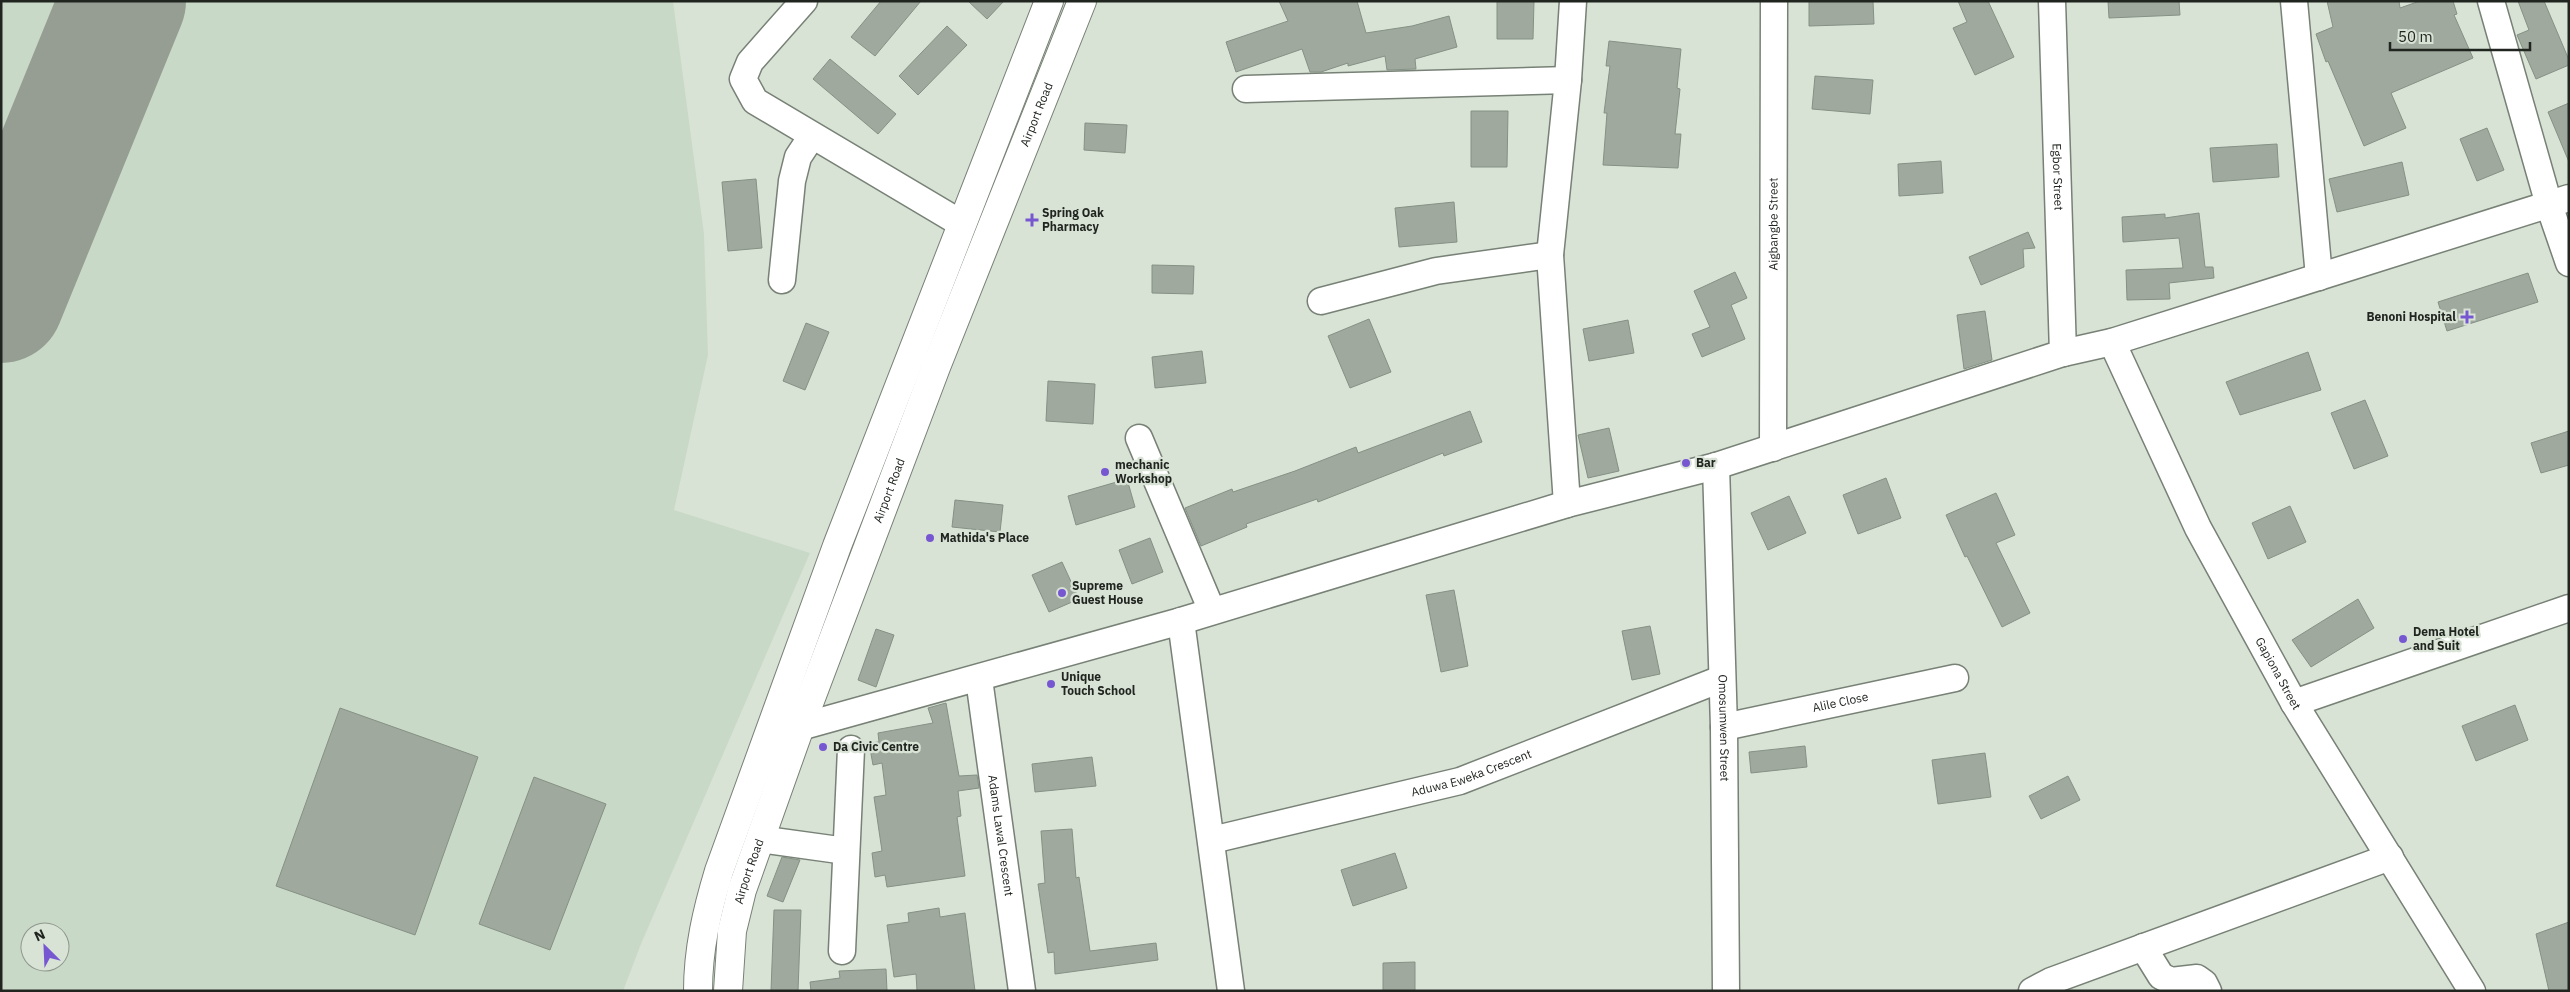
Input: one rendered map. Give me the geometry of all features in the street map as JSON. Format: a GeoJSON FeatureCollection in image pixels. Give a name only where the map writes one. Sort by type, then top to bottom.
{"type":"FeatureCollection","features":[{"type":"Feature","properties":{"kind":"main road"},"geometry":{"type":"LineString","coordinates":[[698,991],[698,961],[708,910],[719,871],[837,546],[1049,1]]}},
{"type":"Feature","properties":{"kind":"main road","name":"Airport Road"},"geometry":{"type":"LineString","coordinates":[[728,991],[732,931],[742,890],[800,727],[936,367],[1082,1]]}},
{"type":"Feature","properties":{"kind":"main road"},"geometry":{"type":"LineString","coordinates":[[910,356],[936,367]]}},
{"type":"Feature","properties":{"kind":"street"},"geometry":{"type":"LineString","coordinates":[[804,1],[750,62],[743,79],[755,101],[962,224]]}},
{"type":"Feature","properties":{"kind":"street"},"geometry":{"type":"LineString","coordinates":[[1567,504],[1550,255],[1568,80],[1573,1]]}},
{"type":"Feature","properties":{"kind":"street","name":"Aigbangbe Street"},"geometry":{"type":"LineString","coordinates":[[1773,448],[1774,1]]}},
{"type":"Feature","properties":{"kind":"street","name":"Egbor Street"},"geometry":{"type":"LineString","coordinates":[[2052,1],[2063,353]]}},
{"type":"Feature","properties":{"kind":"street"},"geometry":{"type":"LineString","coordinates":[[2294,1],[2319,277]]}},
{"type":"Feature","properties":{"kind":"street"},"geometry":{"type":"LineString","coordinates":[[2491,1],[2559,202],[2569,263]]}},
{"type":"Feature","properties":{"kind":"street"},"geometry":{"type":"LineString","coordinates":[[1246,89],[1568,80]]}},
{"type":"Feature","properties":{"kind":"street"},"geometry":{"type":"LineString","coordinates":[[782,280],[792,181],[798,157],[812,136]]}},
{"type":"Feature","properties":{"kind":"street"},"geometry":{"type":"LineString","coordinates":[[800,727],[979,679],[1182,621],[1567,504],[1716,466],[2063,353],[2112,342],[2559,202]]}},
{"type":"Feature","properties":{"kind":"street"},"geometry":{"type":"LineString","coordinates":[[1321,301],[1436,271],[1550,255]]}},
{"type":"Feature","properties":{"kind":"street","name":"Gapiona Street"},"geometry":{"type":"LineString","coordinates":[[2112,342],[2198,528],[2294,703],[2472,991]]}},
{"type":"Feature","properties":{"kind":"street"},"geometry":{"type":"LineString","coordinates":[[1139,438],[1212,611]]}},
{"type":"Feature","properties":{"kind":"street","name":"Omosumwen Street"},"geometry":{"type":"LineString","coordinates":[[1716,466],[1724,727],[1726,991]]}},
{"type":"Feature","properties":{"kind":"street"},"geometry":{"type":"LineString","coordinates":[[2294,703],[2569,608]]}},
{"type":"Feature","properties":{"kind":"street"},"geometry":{"type":"LineString","coordinates":[[1182,621],[1231,991]]}},
{"type":"Feature","properties":{"kind":"street","name":"Aduwa Eweka Crescent"},"geometry":{"type":"LineString","coordinates":[[1212,840],[1460,781],[1721,678]]}},
{"type":"Feature","properties":{"kind":"street","name":"Alile Close"},"geometry":{"type":"LineString","coordinates":[[1724,727],[1955,678]]}},
{"type":"Feature","properties":{"kind":"street","name":"Adams Lawal Crescent"},"geometry":{"type":"LineString","coordinates":[[979,679],[1022,991]]}},
{"type":"Feature","properties":{"kind":"street"},"geometry":{"type":"LineString","coordinates":[[842,951],[852,749]]}},
{"type":"Feature","properties":{"kind":"street"},"geometry":{"type":"LineString","coordinates":[[760,839],[846,851]]}},
{"type":"Feature","properties":{"kind":"street"},"geometry":{"type":"LineString","coordinates":[[2032,991],[2051,981],[2390,857]]}},
{"type":"Feature","properties":{"kind":"street"},"geometry":{"type":"LineString","coordinates":[[2143,947],[2161,976],[2171,981],[2197,978],[2204,983],[2208,991]]}},
{"type":"Feature","properties":{"kind":"shaded area"},"geometry":{"type":"Polygon","coordinates":[[[1,1],[673,1],[704,234],[708,355],[674,510],[810,553],[641,944],[623,991],[1,991],[1,1]]]}},
{"type":"Feature","properties":{"kind":"building"},"geometry":{"type":"Polygon","coordinates":[[[881,1],[921,1],[875,56],[851,37],[881,1]]]}},
{"type":"Feature","properties":{"kind":"building"},"geometry":{"type":"Polygon","coordinates":[[[968,1],[1004,1],[987,19],[968,1]]]}},
{"type":"Feature","properties":{"kind":"building"},"geometry":{"type":"Polygon","coordinates":[[[1279,1],[1357,1],[1366,33],[1412,26],[1449,16],[1457,47],[1415,59],[1416,69],[1387,70],[1385,56],[1348,66],[1348,63],[1321,72],[1310,72],[1302,49],[1236,72],[1226,42],[1288,21],[1279,1]]]}},
{"type":"Feature","properties":{"kind":"building"},"geometry":{"type":"Polygon","coordinates":[[[1497,1],[1534,1],[1533,39],[1497,39],[1497,1]]]}},
{"type":"Feature","properties":{"kind":"building"},"geometry":{"type":"Polygon","coordinates":[[[1809,1],[1873,1],[1874,24],[1809,26],[1809,1]]]}},
{"type":"Feature","properties":{"kind":"building"},"geometry":{"type":"Polygon","coordinates":[[[1958,1],[1988,1],[2014,57],[1975,75],[1953,28],[1967,22],[1958,1]]]}},
{"type":"Feature","properties":{"kind":"building"},"geometry":{"type":"Polygon","coordinates":[[[2108,1],[2179,1],[2180,15],[2109,18],[2108,1]]]}},
{"type":"Feature","properties":{"kind":"building"},"geometry":{"type":"Polygon","coordinates":[[[2327,1],[2399,1],[2400,8],[2420,1],[2453,1],[2457,14],[2454,15],[2473,58],[2391,93],[2406,128],[2364,146],[2328,61],[2326,62],[2316,34],[2333,27],[2327,1]]]}},
{"type":"Feature","properties":{"kind":"building"},"geometry":{"type":"Polygon","coordinates":[[[2518,1],[2544,1],[2569,60],[2569,65],[2536,79],[2517,35],[2529,30],[2518,1]]]}},
{"type":"Feature","properties":{"kind":"building"},"geometry":{"type":"Polygon","coordinates":[[[947,26],[967,45],[918,95],[899,76],[947,26]]]}},
{"type":"Feature","properties":{"kind":"building"},"geometry":{"type":"Polygon","coordinates":[[[1609,41],[1681,49],[1677,88],[1680,89],[1675,134],[1681,134],[1678,168],[1603,165],[1607,113],[1604,113],[1610,66],[1606,66],[1609,41]]]}},
{"type":"Feature","properties":{"kind":"building"},"geometry":{"type":"Polygon","coordinates":[[[830,59],[896,114],[878,134],[813,79],[830,59]]]}},
{"type":"Feature","properties":{"kind":"building"},"geometry":{"type":"Polygon","coordinates":[[[1815,76],[1873,80],[1870,114],[1812,109],[1815,76]]]}},
{"type":"Feature","properties":{"kind":"building"},"geometry":{"type":"Polygon","coordinates":[[[2569,103],[2569,162],[2548,112],[2569,103]]]}},
{"type":"Feature","properties":{"kind":"building"},"geometry":{"type":"Polygon","coordinates":[[[1471,111],[1508,111],[1507,167],[1471,167],[1471,111]]]}},
{"type":"Feature","properties":{"kind":"building"},"geometry":{"type":"Polygon","coordinates":[[[1085,123],[1127,125],[1125,153],[1084,150],[1085,123]]]}},
{"type":"Feature","properties":{"kind":"building"},"geometry":{"type":"Polygon","coordinates":[[[2487,128],[2504,170],[2477,181],[2460,139],[2487,128]]]}},
{"type":"Feature","properties":{"kind":"building"},"geometry":{"type":"Polygon","coordinates":[[[2277,144],[2279,177],[2213,182],[2210,148],[2277,144]]]}},
{"type":"Feature","properties":{"kind":"building"},"geometry":{"type":"Polygon","coordinates":[[[1941,161],[1943,193],[1899,196],[1898,164],[1941,161]]]}},
{"type":"Feature","properties":{"kind":"building"},"geometry":{"type":"Polygon","coordinates":[[[2402,162],[2409,195],[2337,212],[2329,179],[2402,162]]]}},
{"type":"Feature","properties":{"kind":"building"},"geometry":{"type":"Polygon","coordinates":[[[756,179],[762,248],[728,251],[722,182],[756,179]]]}},
{"type":"Feature","properties":{"kind":"building"},"geometry":{"type":"Polygon","coordinates":[[[1454,202],[1457,242],[1399,247],[1395,208],[1454,202]]]}},
{"type":"Feature","properties":{"kind":"building"},"geometry":{"type":"Polygon","coordinates":[[[2199,213],[2205,267],[2213,267],[2214,278],[2169,283],[2170,299],[2127,300],[2126,270],[2183,268],[2179,238],[2123,242],[2122,217],[2165,214],[2165,218],[2199,213]]]}},
{"type":"Feature","properties":{"kind":"building"},"geometry":{"type":"Polygon","coordinates":[[[2028,232],[2035,248],[2023,249],[2024,267],[1981,285],[1969,257],[2028,232]]]}},
{"type":"Feature","properties":{"kind":"building"},"geometry":{"type":"Polygon","coordinates":[[[1152,265],[1194,266],[1193,294],[1152,293],[1152,265]]]}},
{"type":"Feature","properties":{"kind":"building"},"geometry":{"type":"Polygon","coordinates":[[[1735,272],[1747,298],[1731,305],[1745,339],[1702,357],[1692,334],[1710,327],[1694,291],[1735,272]]]}},
{"type":"Feature","properties":{"kind":"building","name":"Benoni Hospital"},"geometry":{"type":"Polygon","coordinates":[[[2528,273],[2538,302],[2447,331],[2438,302],[2528,273]]]}},
{"type":"Feature","properties":{"kind":"building"},"geometry":{"type":"Polygon","coordinates":[[[1985,311],[1992,360],[1964,369],[1957,315],[1985,311]]]}},
{"type":"Feature","properties":{"kind":"building"},"geometry":{"type":"Polygon","coordinates":[[[1369,319],[1391,372],[1350,388],[1328,336],[1369,319]]]}},
{"type":"Feature","properties":{"kind":"building"},"geometry":{"type":"Polygon","coordinates":[[[1628,320],[1634,353],[1589,361],[1583,329],[1628,320]]]}},
{"type":"Feature","properties":{"kind":"building"},"geometry":{"type":"Polygon","coordinates":[[[806,323],[829,332],[805,390],[783,381],[806,323]]]}},
{"type":"Feature","properties":{"kind":"building"},"geometry":{"type":"Polygon","coordinates":[[[1202,351],[1206,383],[1155,388],[1152,357],[1202,351]]]}},
{"type":"Feature","properties":{"kind":"building"},"geometry":{"type":"Polygon","coordinates":[[[2308,352],[2321,390],[2240,415],[2226,382],[2308,352]]]}},
{"type":"Feature","properties":{"kind":"building"},"geometry":{"type":"Polygon","coordinates":[[[1048,381],[1095,384],[1093,424],[1046,421],[1048,381]]]}},
{"type":"Feature","properties":{"kind":"building"},"geometry":{"type":"Polygon","coordinates":[[[2365,400],[2388,456],[2354,469],[2331,413],[2365,400]]]}},
{"type":"Feature","properties":{"kind":"building"},"geometry":{"type":"Polygon","coordinates":[[[1470,411],[1482,442],[1444,456],[1443,453],[1318,502],[1317,499],[1246,524],[1247,527],[1201,546],[1185,508],[1232,489],[1233,492],[1295,471],[1356,447],[1358,453],[1470,411]]]}},
{"type":"Feature","properties":{"kind":"building"},"geometry":{"type":"Polygon","coordinates":[[[1609,428],[1619,471],[1588,478],[1578,435],[1609,428]]]}},
{"type":"Feature","properties":{"kind":"building"},"geometry":{"type":"Polygon","coordinates":[[[2569,431],[2569,465],[2541,473],[2531,443],[2569,431]]]}},
{"type":"Feature","properties":{"kind":"building"},"geometry":{"type":"Polygon","coordinates":[[[1886,478],[1901,518],[1858,534],[1843,495],[1886,478]]]}},
{"type":"Feature","properties":{"kind":"building"},"geometry":{"type":"Polygon","coordinates":[[[1127,479],[1135,507],[1076,525],[1068,496],[1127,479]]]}},
{"type":"Feature","properties":{"kind":"building"},"geometry":{"type":"Polygon","coordinates":[[[1996,493],[2015,535],[1996,543],[2030,613],[2002,627],[1967,556],[1965,557],[1946,515],[1996,493]]]}},
{"type":"Feature","properties":{"kind":"building"},"geometry":{"type":"Polygon","coordinates":[[[1789,496],[1806,533],[1768,550],[1751,513],[1789,496]]]}},
{"type":"Feature","properties":{"kind":"building"},"geometry":{"type":"Polygon","coordinates":[[[955,500],[1003,505],[1000,532],[952,527],[955,500]]]}},
{"type":"Feature","properties":{"kind":"building"},"geometry":{"type":"Polygon","coordinates":[[[2290,506],[2306,542],[2268,559],[2252,523],[2290,506]]]}},
{"type":"Feature","properties":{"kind":"building"},"geometry":{"type":"Polygon","coordinates":[[[1150,538],[1163,572],[1132,584],[1119,550],[1150,538]]]}},
{"type":"Feature","properties":{"kind":"building"},"geometry":{"type":"Polygon","coordinates":[[[1062,562],[1079,599],[1049,612],[1032,575],[1062,562]]]}},
{"type":"Feature","properties":{"kind":"building"},"geometry":{"type":"Polygon","coordinates":[[[1454,590],[1468,666],[1441,672],[1426,595],[1454,590]]]}},
{"type":"Feature","properties":{"kind":"building"},"geometry":{"type":"Polygon","coordinates":[[[2358,599],[2374,628],[2311,667],[2292,640],[2358,599]]]}},
{"type":"Feature","properties":{"kind":"building"},"geometry":{"type":"Polygon","coordinates":[[[1650,626],[1660,674],[1632,680],[1622,631],[1650,626]]]}},
{"type":"Feature","properties":{"kind":"building"},"geometry":{"type":"Polygon","coordinates":[[[876,629],[894,635],[876,687],[858,680],[876,629]]]}},
{"type":"Feature","properties":{"kind":"building"},"geometry":{"type":"Polygon","coordinates":[[[946,703],[959,776],[977,775],[979,788],[958,791],[961,816],[957,817],[965,876],[887,887],[885,875],[875,877],[872,853],[882,851],[874,797],[886,795],[882,763],[873,765],[869,743],[879,742],[878,733],[933,723],[928,708],[946,703]]]}},
{"type":"Feature","properties":{"kind":"building"},"geometry":{"type":"Polygon","coordinates":[[[2515,705],[2528,740],[2476,761],[2462,726],[2515,705]]]}},
{"type":"Feature","properties":{"kind":"building"},"geometry":{"type":"Polygon","coordinates":[[[340,708],[478,757],[415,935],[276,886],[340,708]]]}},
{"type":"Feature","properties":{"kind":"building"},"geometry":{"type":"Polygon","coordinates":[[[1805,746],[1807,767],[1751,773],[1749,752],[1805,746]]]}},
{"type":"Feature","properties":{"kind":"building"},"geometry":{"type":"Polygon","coordinates":[[[1985,753],[1991,797],[1938,804],[1932,760],[1985,753]]]}},
{"type":"Feature","properties":{"kind":"building"},"geometry":{"type":"Polygon","coordinates":[[[1092,757],[1096,786],[1035,792],[1032,764],[1092,757]]]}},
{"type":"Feature","properties":{"kind":"building"},"geometry":{"type":"Polygon","coordinates":[[[2068,776],[2080,800],[2041,819],[2029,796],[2068,776]]]}},
{"type":"Feature","properties":{"kind":"building"},"geometry":{"type":"Polygon","coordinates":[[[534,777],[606,804],[550,950],[479,924],[534,777]]]}},
{"type":"Feature","properties":{"kind":"building"},"geometry":{"type":"Polygon","coordinates":[[[1072,829],[1076,878],[1079,877],[1090,951],[1156,943],[1158,960],[1055,974],[1054,952],[1048,953],[1038,884],[1045,883],[1041,831],[1072,829]]]}},
{"type":"Feature","properties":{"kind":"building"},"geometry":{"type":"Polygon","coordinates":[[[1395,853],[1407,888],[1353,906],[1341,870],[1395,853]]]}},
{"type":"Feature","properties":{"kind":"building"},"geometry":{"type":"Polygon","coordinates":[[[782,857],[800,860],[783,902],[767,896],[782,857]]]}},
{"type":"Feature","properties":{"kind":"building"},"geometry":{"type":"Polygon","coordinates":[[[939,908],[940,917],[965,913],[975,991],[917,991],[916,974],[894,977],[887,925],[909,922],[908,913],[939,908]]]}},
{"type":"Feature","properties":{"kind":"building"},"geometry":{"type":"Polygon","coordinates":[[[774,910],[801,910],[798,991],[771,991],[774,910]]]}},
{"type":"Feature","properties":{"kind":"building"},"geometry":{"type":"Polygon","coordinates":[[[2569,922],[2569,991],[2549,991],[2536,934],[2569,922]]]}},
{"type":"Feature","properties":{"kind":"building"},"geometry":{"type":"Polygon","coordinates":[[[1415,962],[1415,991],[1383,991],[1383,963],[1415,962]]]}},
{"type":"Feature","properties":{"kind":"building"},"geometry":{"type":"Polygon","coordinates":[[[886,969],[887,991],[811,991],[810,982],[840,978],[839,971],[886,969]]]}},
{"type":"Feature","properties":{"kind":"runway"},"geometry":{"type":"LineString","coordinates":[[1,300],[123,1]]}},
{"type":"Feature","properties":{"kind":"place","name":"Spring Oak Pharmacy"},"geometry":{"type":"Point","coordinates":[1032,220]}},
{"type":"Feature","properties":{"kind":"place","name":"Benoni Hospital"},"geometry":{"type":"Point","coordinates":[2467,317]}},
{"type":"Feature","properties":{"kind":"place","name":"Bar"},"geometry":{"type":"Point","coordinates":[1686,463]}},
{"type":"Feature","properties":{"kind":"place","name":"mechanic Workshop"},"geometry":{"type":"Point","coordinates":[1105,472]}},
{"type":"Feature","properties":{"kind":"place","name":"Mathida's Place"},"geometry":{"type":"Point","coordinates":[930,538]}},
{"type":"Feature","properties":{"kind":"place","name":"Supreme Guest House"},"geometry":{"type":"Point","coordinates":[1062,593]}},
{"type":"Feature","properties":{"kind":"place","name":"Dema Hotel and Suit"},"geometry":{"type":"Point","coordinates":[2403,639]}},
{"type":"Feature","properties":{"kind":"place","name":"Unique Touch School"},"geometry":{"type":"Point","coordinates":[1051,684]}},
{"type":"Feature","properties":{"kind":"place","name":"Da Civic Centre"},"geometry":{"type":"Point","coordinates":[823,747]}}]}
